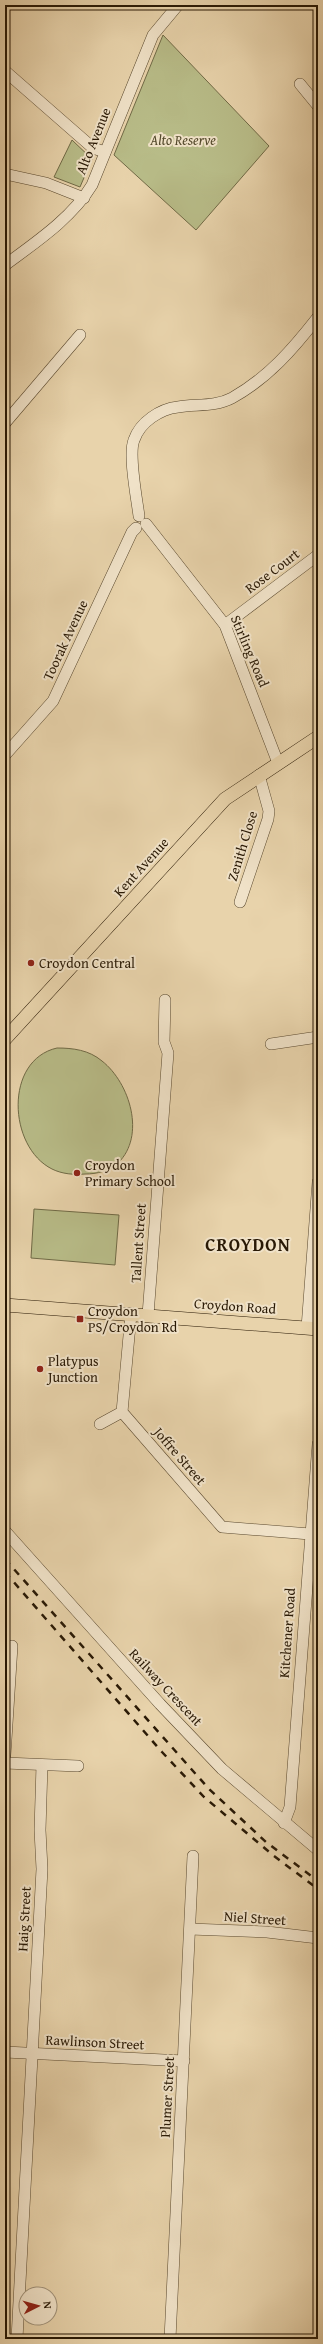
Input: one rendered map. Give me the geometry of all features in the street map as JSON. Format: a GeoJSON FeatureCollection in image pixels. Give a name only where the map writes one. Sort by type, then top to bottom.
{"type":"FeatureCollection","features":[{"type":"Feature","properties":{"kind":"main road","name":"Kent Avenue"},"geometry":{"type":"LineString","coordinates":[[5,1039],[225,798],[318,737]]}},
{"type":"Feature","properties":{"kind":"main road","name":"Croydon Road"},"geometry":{"type":"LineString","coordinates":[[5,1305],[313,1328]]}},
{"type":"Feature","properties":{"kind":"street","name":"Alto Avenue"},"geometry":{"type":"LineString","coordinates":[[5,265],[62,220],[84,198],[92,185],[153,35],[178,5]]}},
{"type":"Feature","properties":{"kind":"street"},"geometry":{"type":"LineString","coordinates":[[5,70],[93,148],[105,152]]}},
{"type":"Feature","properties":{"kind":"street"},"geometry":{"type":"LineString","coordinates":[[300,84],[318,106]]}},
{"type":"Feature","properties":{"kind":"street"},"geometry":{"type":"LineString","coordinates":[[5,174],[46,183],[84,198]]}},
{"type":"Feature","properties":{"kind":"street"},"geometry":{"type":"LineString","coordinates":[[140,523],[132,449],[138,433],[150,419],[162,411],[178,407],[204,406],[231,398],[266,375],[287,356],[318,317]]}},
{"type":"Feature","properties":{"kind":"street"},"geometry":{"type":"LineString","coordinates":[[5,423],[80,335]]}},
{"type":"Feature","properties":{"kind":"street","name":"Stirling Road"},"geometry":{"type":"LineString","coordinates":[[140,523],[225,625],[278,762]]}},
{"type":"Feature","properties":{"kind":"street","name":"Toorak Avenue"},"geometry":{"type":"LineString","coordinates":[[5,755],[53,701],[132,532],[140,523]]}},
{"type":"Feature","properties":{"kind":"street","name":"Rose Court"},"geometry":{"type":"LineString","coordinates":[[225,625],[318,555]]}},
{"type":"Feature","properties":{"kind":"street","name":"Zenith Close"},"geometry":{"type":"LineString","coordinates":[[240,902],[268,819],[269,811],[259,775]]}},
{"type":"Feature","properties":{"kind":"street","name":"Tallent Street"},"geometry":{"type":"LineString","coordinates":[[148,1315],[168,1053],[164,1042],[165,1000]]}},
{"type":"Feature","properties":{"kind":"street"},"geometry":{"type":"LineString","coordinates":[[271,1044],[318,1037]]}},
{"type":"Feature","properties":{"kind":"street"},"geometry":{"type":"LineString","coordinates":[[313,1328],[318,1182]]}},
{"type":"Feature","properties":{"kind":"street"},"geometry":{"type":"LineString","coordinates":[[100,1424],[122,1412],[131,1314]]}},
{"type":"Feature","properties":{"kind":"street","name":"Joffre Street"},"geometry":{"type":"LineString","coordinates":[[122,1412],[222,1526],[310,1534]]}},
{"type":"Feature","properties":{"kind":"street","name":"Kitchener Road"},"geometry":{"type":"LineString","coordinates":[[284,1823],[290,1807],[318,1444]]}},
{"type":"Feature","properties":{"kind":"street","name":"Railway Crescent"},"geometry":{"type":"LineString","coordinates":[[5,1531],[222,1769],[284,1823],[318,1850]]}},
{"type":"Feature","properties":{"kind":"street"},"geometry":{"type":"LineString","coordinates":[[5,1755],[12,1646]]}},
{"type":"Feature","properties":{"kind":"street"},"geometry":{"type":"LineString","coordinates":[[5,1763],[78,1766]]}},
{"type":"Feature","properties":{"kind":"street","name":"Haig Street"},"geometry":{"type":"LineString","coordinates":[[17,2339],[42,1869],[40,1830],[42,1764]]}},
{"type":"Feature","properties":{"kind":"street","name":"Plumer Street"},"geometry":{"type":"LineString","coordinates":[[170,2339],[193,1856]]}},
{"type":"Feature","properties":{"kind":"street","name":"Niel Street"},"geometry":{"type":"LineString","coordinates":[[190,1929],[266,1932],[318,1938]]}},
{"type":"Feature","properties":{"kind":"street","name":"Rawlinson Street"},"geometry":{"type":"LineString","coordinates":[[5,2052],[184,2061]]}},
{"type":"Feature","properties":{"kind":"green space","name":"Alto Reserve"},"geometry":{"type":"Polygon","coordinates":[[[163,35],[269,146],[196,230],[114,155],[163,35]]]}},
{"type":"Feature","properties":{"kind":"green space"},"geometry":{"type":"Polygon","coordinates":[[[72,140],[92,159],[80,187],[54,177],[72,140]]]}},
{"type":"Feature","properties":{"kind":"green space"},"geometry":{"type":"Polygon","coordinates":[[[57,1048],[81,1050],[97,1057],[112,1071],[120,1082],[127,1096],[133,1125],[131,1139],[126,1152],[118,1163],[103,1172],[77,1174],[64,1173],[52,1169],[37,1158],[27,1142],[20,1124],[18,1105],[21,1086],[28,1069],[40,1056],[57,1048]]]}},
{"type":"Feature","properties":{"kind":"green space"},"geometry":{"type":"Polygon","coordinates":[[[34,1209],[119,1215],[115,1265],[31,1258],[34,1209]]]}},
{"type":"Feature","properties":{"kind":"railway"},"geometry":{"type":"LineString","coordinates":[[5,1559],[209,1789],[266,1842],[318,1881]]}},
{"type":"Feature","properties":{"kind":"railway"},"geometry":{"type":"LineString","coordinates":[[5,1572],[162,1752],[204,1797],[274,1856],[318,1889]]}},
{"type":"Feature","properties":{"kind":"place","name":"Croydon Central"},"geometry":{"type":"Point","coordinates":[31,963]}},
{"type":"Feature","properties":{"kind":"place","name":"Croydon Primary School"},"geometry":{"type":"Point","coordinates":[77,1173]}},
{"type":"Feature","properties":{"kind":"place","name":"Croydon PS/Croydon Rd"},"geometry":{"type":"Point","coordinates":[80,1319]}},
{"type":"Feature","properties":{"kind":"place","name":"Platypus Junction"},"geometry":{"type":"Point","coordinates":[40,1369]}},
{"type":"Feature","properties":{"kind":"district","name":"CROYDON"},"geometry":{"type":"Point","coordinates":[248,1244]}}]}
